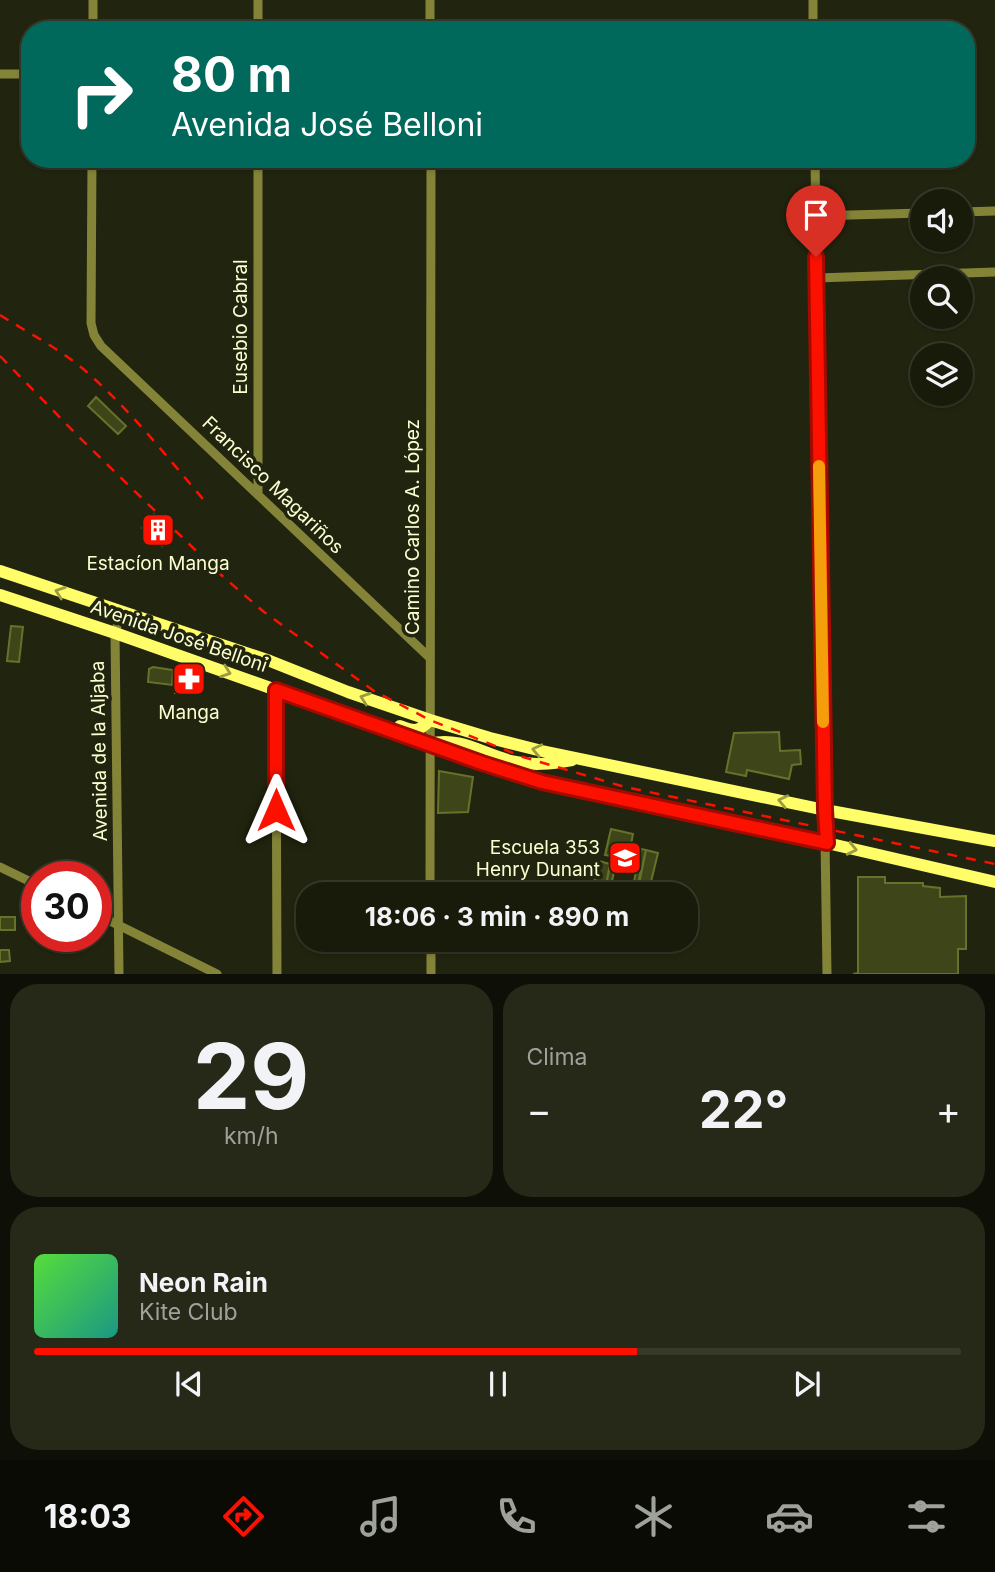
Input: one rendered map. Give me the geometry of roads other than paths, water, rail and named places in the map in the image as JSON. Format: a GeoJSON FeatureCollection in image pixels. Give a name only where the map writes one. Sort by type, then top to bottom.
{"type":"FeatureCollection","features":[{"type":"Feature","properties":{"kind":"main road","name":"Avenida José Belloni"},"geometry":{"type":"LineString","coordinates":[[0,571],[270,661],[430,720],[490,738],[825,810],[995,841]]}},
{"type":"Feature","properties":{"kind":"main road"},"geometry":{"type":"LineString","coordinates":[[0,580],[24,580]]}},
{"type":"Feature","properties":{"kind":"main road","name":"Avenida José Belloni"},"geometry":{"type":"LineString","coordinates":[[0,594],[542,782],[995,882]]}},
{"type":"Feature","properties":{"kind":"main road"},"geometry":{"type":"LineString","coordinates":[[331,710],[353,709],[412,731],[419,730],[430,720]]}},
{"type":"Feature","properties":{"kind":"main road"},"geometry":{"type":"LineString","coordinates":[[430,744],[442,740],[454,741],[527,764],[547,765],[580,759]]}},
{"type":"Feature","properties":{"kind":"street"},"geometry":{"type":"LineString","coordinates":[[93,0],[93,21]]}},
{"type":"Feature","properties":{"kind":"street"},"geometry":{"type":"LineString","coordinates":[[258,0],[258,21]]}},
{"type":"Feature","properties":{"kind":"street"},"geometry":{"type":"LineString","coordinates":[[430,0],[430,21]]}},
{"type":"Feature","properties":{"kind":"street"},"geometry":{"type":"LineString","coordinates":[[813,0],[813,21]]}},
{"type":"Feature","properties":{"kind":"street"},"geometry":{"type":"LineString","coordinates":[[0,74],[21,74]]}},
{"type":"Feature","properties":{"kind":"street","name":"Francisco Magariños"},"geometry":{"type":"LineString","coordinates":[[92,168],[91,323],[101,346],[430,658]]}},
{"type":"Feature","properties":{"kind":"street","name":"Eusebio Cabral"},"geometry":{"type":"LineString","coordinates":[[258,168],[258,495]]}},
{"type":"Feature","properties":{"kind":"street","name":"Camino Carlos A. López"},"geometry":{"type":"LineString","coordinates":[[430,168],[430,882]]}},
{"type":"Feature","properties":{"kind":"street"},"geometry":{"type":"LineString","coordinates":[[815,168],[827,974]]}},
{"type":"Feature","properties":{"kind":"street"},"geometry":{"type":"LineString","coordinates":[[973,212],[995,211]]}},
{"type":"Feature","properties":{"kind":"street"},"geometry":{"type":"LineString","coordinates":[[815,216],[910,213]]}},
{"type":"Feature","properties":{"kind":"street"},"geometry":{"type":"LineString","coordinates":[[817,278],[995,272]]}},
{"type":"Feature","properties":{"kind":"street","name":"Avenida de la Aljaba"},"geometry":{"type":"LineString","coordinates":[[119,974],[115,633],[121,613]]}},
{"type":"Feature","properties":{"kind":"street"},"geometry":{"type":"LineString","coordinates":[[276,690],[277,974]]}},
{"type":"Feature","properties":{"kind":"street"},"geometry":{"type":"LineString","coordinates":[[0,867],[21,877]]}},
{"type":"Feature","properties":{"kind":"street"},"geometry":{"type":"LineString","coordinates":[[112,922],[217,974]]}},
{"type":"Feature","properties":{"kind":"street"},"geometry":{"type":"LineString","coordinates":[[430,952],[431,974]]}},
{"type":"Feature","properties":{"kind":"railway"},"geometry":{"type":"LineString","coordinates":[[0,315],[58,350],[90,375],[135,419],[203,499]]}},
{"type":"Feature","properties":{"kind":"railway"},"geometry":{"type":"LineString","coordinates":[[0,356],[220,574],[264,612],[374,691],[430,720],[523,757],[625,787],[995,864]]}},
{"type":"Feature","properties":{"kind":"place","name":"Estacíon Manga"},"geometry":{"type":"Point","coordinates":[158,530]}},
{"type":"Feature","properties":{"kind":"place","name":"Manga"},"geometry":{"type":"Point","coordinates":[189,679]}},
{"type":"Feature","properties":{"kind":"place","name":"Escuela 353 Henry Dunant"},"geometry":{"type":"Point","coordinates":[625,858]}}]}
